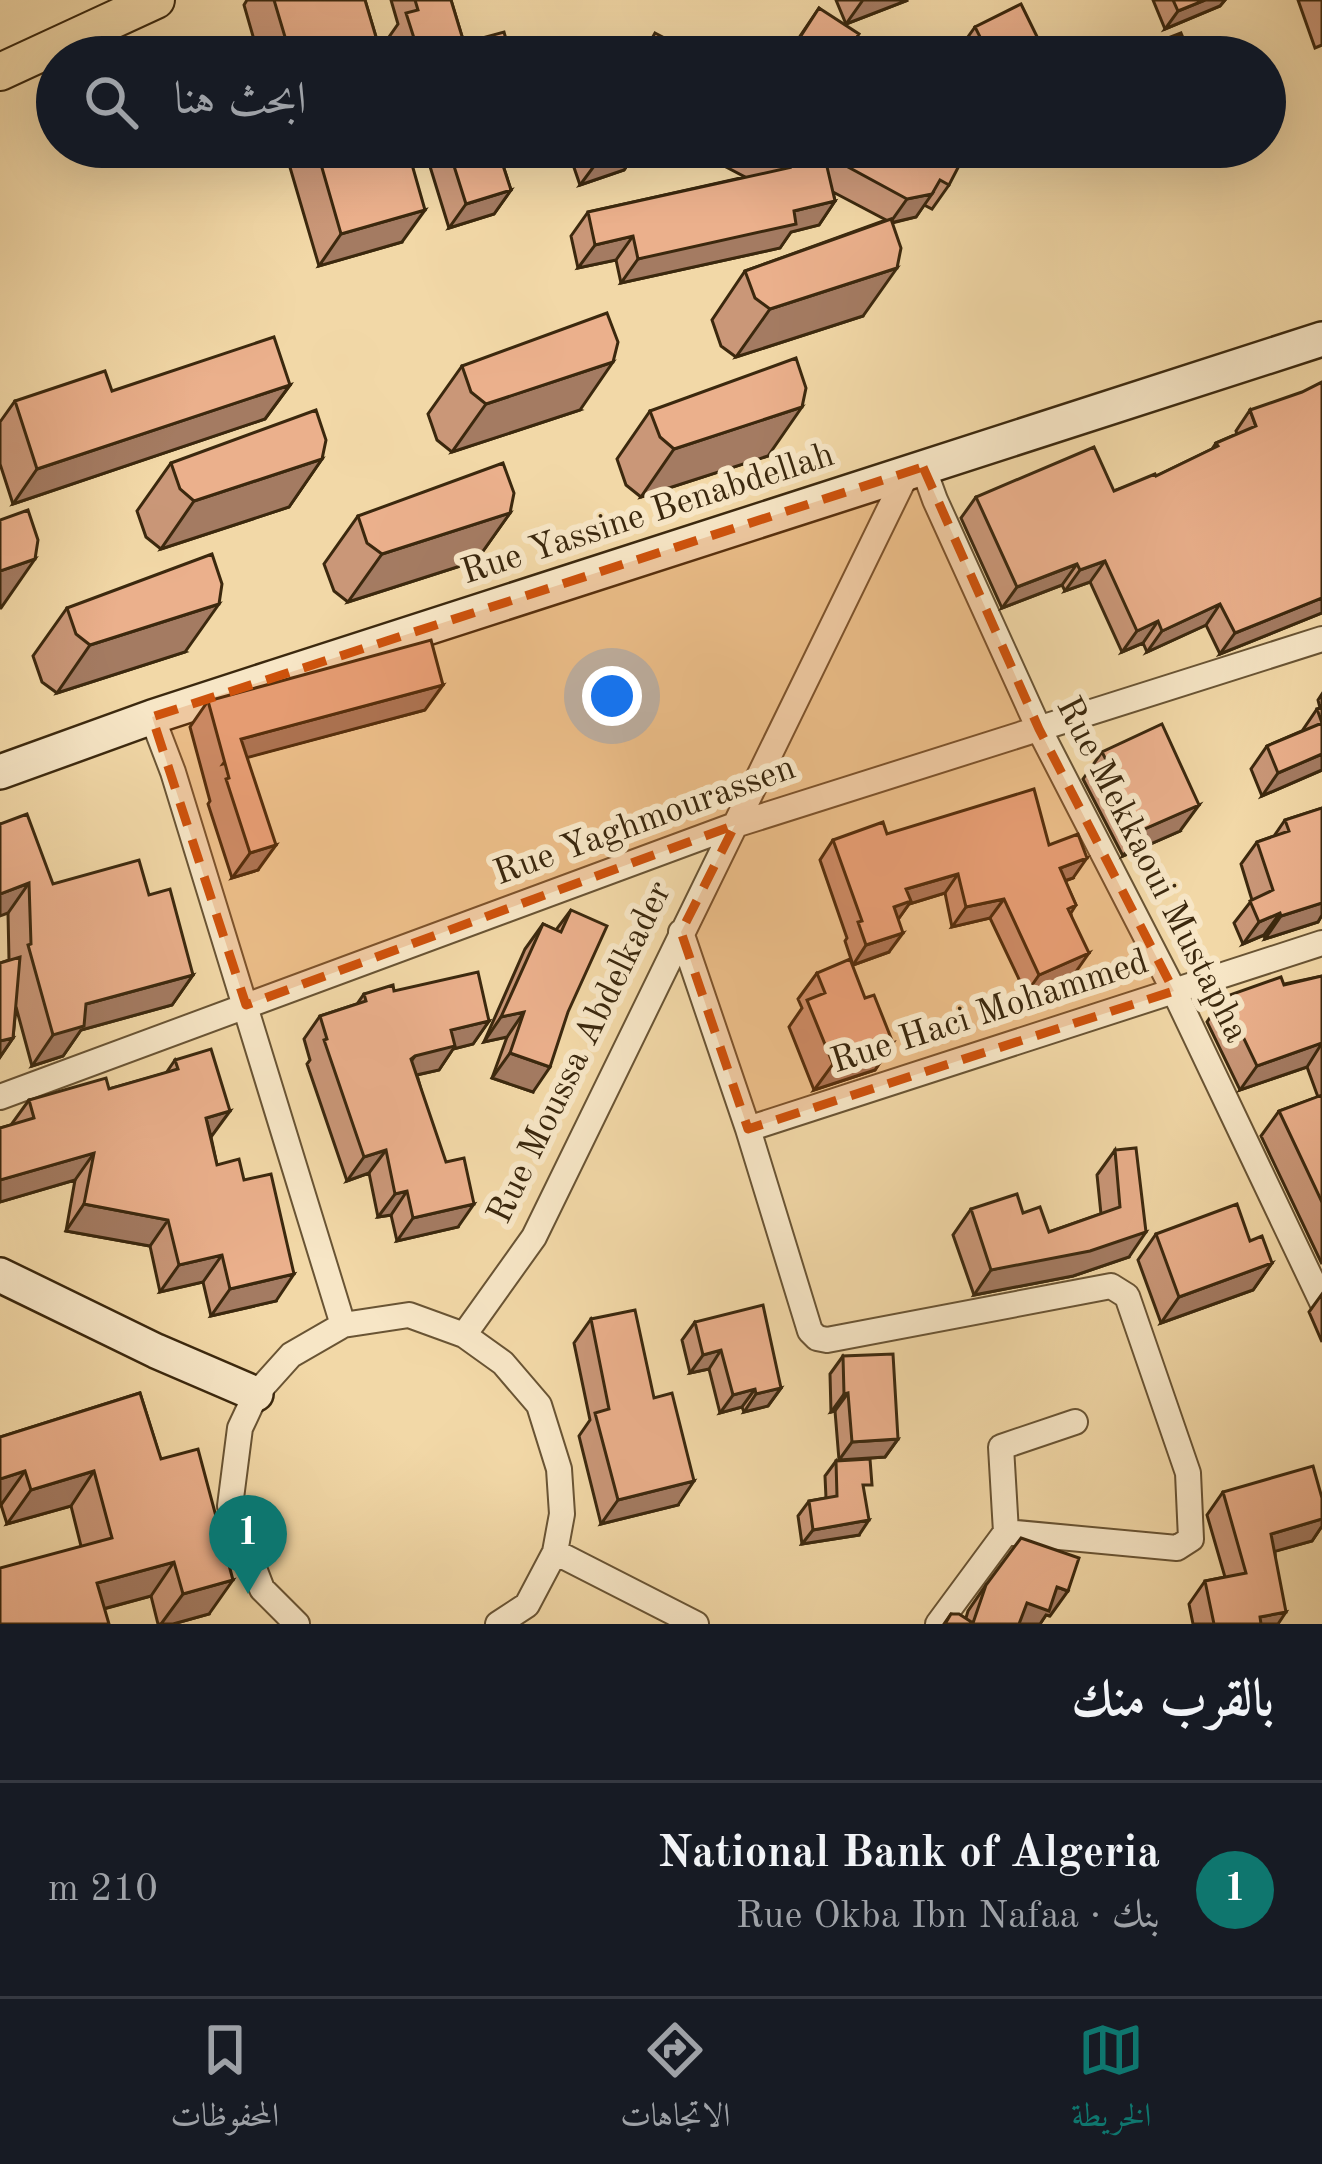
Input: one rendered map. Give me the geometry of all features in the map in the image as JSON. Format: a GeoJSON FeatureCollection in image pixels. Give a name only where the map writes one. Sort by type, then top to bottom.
{"type":"FeatureCollection","features":[{"type":"Feature","properties":{"kind":"main road"},"geometry":{"type":"LineString","coordinates":[[78,36],[156,0]]}},
{"type":"Feature","properties":{"kind":"main road"},"geometry":{"type":"LineString","coordinates":[[0,72],[36,55]]}},
{"type":"Feature","properties":{"kind":"street","name":"Rue Yassine Benabdellah"},"geometry":{"type":"LineString","coordinates":[[0,772],[152,717],[1322,339]]}},
{"type":"Feature","properties":{"kind":"street","name":"Rue Mekkaoui Mustapha"},"geometry":{"type":"LineString","coordinates":[[915,469],[935,500],[1039,728],[1174,991],[1322,1302]]}},
{"type":"Feature","properties":{"kind":"street","name":"Rue Moussa Abdelkader"},"geometry":{"type":"LineString","coordinates":[[464,1335],[534,1237],[681,932],[915,469]]}},
{"type":"Feature","properties":{"kind":"street","name":"Rue Yaghmourassen"},"geometry":{"type":"LineString","coordinates":[[0,1097],[735,825],[1322,639]]}},
{"type":"Feature","properties":{"kind":"street"},"geometry":{"type":"LineString","coordinates":[[152,717],[343,1325]]}},
{"type":"Feature","properties":{"kind":"street"},"geometry":{"type":"LineString","coordinates":[[681,932],[810,1331],[817,1338],[827,1340],[1112,1286],[1127,1297],[1188,1473],[1191,1539],[1178,1548],[1006,1532]]}},
{"type":"Feature","properties":{"kind":"street","name":"Rue Haci Mohammed"},"geometry":{"type":"LineString","coordinates":[[748,1129],[1322,943]]}},
{"type":"Feature","properties":{"kind":"street"},"geometry":{"type":"LineString","coordinates":[[0,1275],[256,1394]]}},
{"type":"Feature","properties":{"kind":"street"},"geometry":{"type":"LineString","coordinates":[[297,1624],[262,1589],[230,1506],[240,1427],[256,1394],[291,1355],[343,1325],[409,1315],[464,1335],[503,1363],[538,1406],[559,1468],[562,1514],[555,1552],[527,1605],[498,1624]]}},
{"type":"Feature","properties":{"kind":"street"},"geometry":{"type":"LineString","coordinates":[[938,1624],[1006,1532],[1000,1447],[1076,1422]]}},
{"type":"Feature","properties":{"kind":"street"},"geometry":{"type":"LineString","coordinates":[[555,1552],[696,1624]]}},
{"type":"Feature","properties":{"kind":"highlighted area"},"geometry":{"type":"Polygon","coordinates":[[[923,467],[1039,729],[1174,991],[748,1129],[681,932],[735,825],[246,1005],[152,717],[923,467]]]}},
{"type":"Feature","properties":{"kind":"building"},"geometry":{"type":"Polygon","coordinates":[[[274,0],[365,0],[376,36],[285,36],[274,0]]]}},
{"type":"Feature","properties":{"kind":"building"},"geometry":{"type":"Polygon","coordinates":[[[415,0],[451,0],[462,36],[413,36],[406,13],[418,10],[415,0]]]}},
{"type":"Feature","properties":{"kind":"building"},"geometry":{"type":"Polygon","coordinates":[[[1173,0],[1205,0],[1178,11],[1173,0]]]}},
{"type":"Feature","properties":{"kind":"building"},"geometry":{"type":"Polygon","coordinates":[[[1021,4],[1037,36],[980,36],[975,27],[1021,4]]]}},
{"type":"Feature","properties":{"kind":"building"},"geometry":{"type":"Polygon","coordinates":[[[819,8],[859,34],[858,36],[801,36],[819,8]]]}},
{"type":"Feature","properties":{"kind":"building"},"geometry":{"type":"Polygon","coordinates":[[[322,168],[413,168],[425,210],[341,234],[322,168]]]}},
{"type":"Feature","properties":{"kind":"building"},"geometry":{"type":"Polygon","coordinates":[[[455,168],[504,168],[511,190],[466,204],[455,168]]]}},
{"type":"Feature","properties":{"kind":"building"},"geometry":{"type":"Polygon","coordinates":[[[788,168],[827,168],[835,201],[794,211],[796,224],[638,259],[633,236],[595,245],[588,212],[788,168]]]}},
{"type":"Feature","properties":{"kind":"building"},"geometry":{"type":"Polygon","coordinates":[[[850,168],[958,168],[949,185],[940,180],[932,194],[907,199],[850,168]]]}},
{"type":"Feature","properties":{"kind":"building"},"geometry":{"type":"Polygon","coordinates":[[[891,219],[901,248],[897,268],[770,309],[755,298],[745,271],[891,219]]]}},
{"type":"Feature","properties":{"kind":"building"},"geometry":{"type":"Polygon","coordinates":[[[607,313],[618,342],[613,362],[486,404],[471,392],[462,366],[607,313]]]}},
{"type":"Feature","properties":{"kind":"building"},"geometry":{"type":"Polygon","coordinates":[[[274,337],[290,385],[37,469],[15,401],[105,371],[112,391],[274,337]]]}},
{"type":"Feature","properties":{"kind":"building"},"geometry":{"type":"Polygon","coordinates":[[[796,358],[806,388],[802,407],[674,449],[660,437],[650,411],[796,358]]]}},
{"type":"Feature","properties":{"kind":"building"},"geometry":{"type":"Polygon","coordinates":[[[1322,382],[1322,598],[1235,633],[1220,604],[1162,631],[1158,621],[1137,631],[1105,561],[1080,570],[1077,564],[1017,587],[976,497],[1094,447],[1114,491],[1156,476],[1256,426],[1250,410],[1322,382]]]}},
{"type":"Feature","properties":{"kind":"building"},"geometry":{"type":"Polygon","coordinates":[[[316,410],[326,440],[322,459],[194,501],[180,489],[171,463],[316,410]]]}},
{"type":"Feature","properties":{"kind":"building"},"geometry":{"type":"Polygon","coordinates":[[[503,463],[514,493],[510,513],[382,554],[367,543],[358,516],[503,463]]]}},
{"type":"Feature","properties":{"kind":"building"},"geometry":{"type":"Polygon","coordinates":[[[28,510],[38,540],[35,559],[0,571],[0,520],[28,510]]]}},
{"type":"Feature","properties":{"kind":"building"},"geometry":{"type":"Polygon","coordinates":[[[212,554],[222,584],[219,604],[90,645],[76,634],[67,608],[212,554]]]}},
{"type":"Feature","properties":{"kind":"building"},"geometry":{"type":"Polygon","coordinates":[[[431,640],[443,685],[241,739],[276,845],[250,853],[208,701],[431,640]]]}},
{"type":"Feature","properties":{"kind":"building"},"geometry":{"type":"Polygon","coordinates":[[[1322,723],[1322,754],[1278,773],[1267,746],[1322,723]]]}},
{"type":"Feature","properties":{"kind":"building"},"geometry":{"type":"Polygon","coordinates":[[[1162,724],[1199,805],[1142,830],[1102,752],[1162,724]]]}},
{"type":"Feature","properties":{"kind":"building"},"geometry":{"type":"Polygon","coordinates":[[[1034,789],[1049,845],[1078,834],[1087,858],[1060,868],[1076,905],[1068,909],[1089,953],[1039,975],[1004,899],[966,907],[958,874],[906,889],[911,901],[894,907],[903,933],[866,945],[833,840],[883,822],[887,834],[1034,789]]]}},
{"type":"Feature","properties":{"kind":"building"},"geometry":{"type":"Polygon","coordinates":[[[1322,808],[1322,903],[1259,922],[1250,901],[1273,890],[1257,842],[1289,831],[1285,820],[1322,808]]]}},
{"type":"Feature","properties":{"kind":"building"},"geometry":{"type":"Polygon","coordinates":[[[27,814],[53,884],[139,860],[149,895],[170,889],[193,975],[86,1004],[84,1026],[53,1035],[28,945],[29,883],[0,894],[0,824],[27,814]]]}},
{"type":"Feature","properties":{"kind":"building"},"geometry":{"type":"Polygon","coordinates":[[[571,910],[607,926],[568,1012],[550,1067],[510,1053],[524,1012],[501,1017],[543,924],[561,932],[571,910]]]}},
{"type":"Feature","properties":{"kind":"building"},"geometry":{"type":"Polygon","coordinates":[[[20,957],[13,1038],[0,1041],[0,963],[20,957]]]}},
{"type":"Feature","properties":{"kind":"building"},"geometry":{"type":"Polygon","coordinates":[[[850,959],[865,998],[874,995],[893,1043],[833,1064],[807,1000],[825,993],[817,973],[850,959]]]}},
{"type":"Feature","properties":{"kind":"building"},"geometry":{"type":"Polygon","coordinates":[[[478,972],[489,1021],[451,1030],[455,1046],[411,1059],[446,1162],[464,1158],[474,1204],[413,1218],[407,1191],[395,1194],[386,1150],[364,1157],[320,1016],[366,1001],[364,994],[393,985],[394,991],[478,972]]]}},
{"type":"Feature","properties":{"kind":"building"},"geometry":{"type":"Polygon","coordinates":[[[1322,976],[1322,1043],[1257,1066],[1224,997],[1281,977],[1284,985],[1322,976]]]}},
{"type":"Feature","properties":{"kind":"building"},"geometry":{"type":"Polygon","coordinates":[[[211,1049],[230,1111],[206,1118],[217,1165],[239,1159],[244,1180],[271,1174],[294,1274],[230,1289],[222,1255],[179,1265],[168,1220],[84,1204],[94,1153],[0,1180],[0,1128],[34,1118],[29,1100],[106,1078],[109,1089],[178,1069],[175,1060],[211,1049]]]}},
{"type":"Feature","properties":{"kind":"building"},"geometry":{"type":"Polygon","coordinates":[[[1322,1095],[1322,1202],[1279,1111],[1322,1095]]]}},
{"type":"Feature","properties":{"kind":"building"},"geometry":{"type":"Polygon","coordinates":[[[1136,1148],[1146,1232],[1090,1251],[991,1270],[971,1209],[1017,1194],[1023,1213],[1040,1207],[1049,1232],[1120,1207],[1115,1150],[1136,1148]]]}},
{"type":"Feature","properties":{"kind":"building"},"geometry":{"type":"Polygon","coordinates":[[[1237,1204],[1250,1241],[1262,1236],[1272,1263],[1179,1297],[1156,1234],[1237,1204]]]}},
{"type":"Feature","properties":{"kind":"building"},"geometry":{"type":"Polygon","coordinates":[[[763,1305],[781,1388],[733,1395],[721,1350],[703,1355],[695,1322],[763,1305]]]}},
{"type":"Feature","properties":{"kind":"building"},"geometry":{"type":"Polygon","coordinates":[[[635,1310],[654,1398],[672,1393],[694,1481],[618,1500],[595,1413],[609,1409],[591,1319],[635,1310]]]}},
{"type":"Feature","properties":{"kind":"building"},"geometry":{"type":"Polygon","coordinates":[[[893,1354],[898,1439],[852,1442],[843,1356],[893,1354]]]}},
{"type":"Feature","properties":{"kind":"building"},"geometry":{"type":"Polygon","coordinates":[[[140,1393],[161,1459],[198,1449],[233,1580],[183,1594],[174,1562],[97,1583],[109,1624],[0,1624],[0,1568],[112,1538],[94,1471],[31,1490],[25,1471],[0,1479],[0,1437],[140,1393]]]}},
{"type":"Feature","properties":{"kind":"building"},"geometry":{"type":"Polygon","coordinates":[[[870,1459],[872,1485],[863,1485],[869,1520],[813,1530],[809,1501],[837,1496],[836,1461],[870,1459]]]}},
{"type":"Feature","properties":{"kind":"building"},"geometry":{"type":"Polygon","coordinates":[[[1313,1466],[1322,1519],[1271,1534],[1286,1612],[1260,1617],[1261,1624],[1214,1624],[1205,1581],[1246,1573],[1223,1492],[1313,1466]]]}},
{"type":"Feature","properties":{"kind":"building"},"geometry":{"type":"Polygon","coordinates":[[[1021,1538],[1079,1558],[1068,1591],[1057,1587],[1049,1611],[1027,1603],[1019,1624],[945,1624],[951,1614],[973,1623],[986,1585],[1021,1538]]]}},
{"type":"Feature","properties":{"kind":"place","name":"National Bank of Algeria"},"geometry":{"type":"Point","coordinates":[248,1594]}}]}
